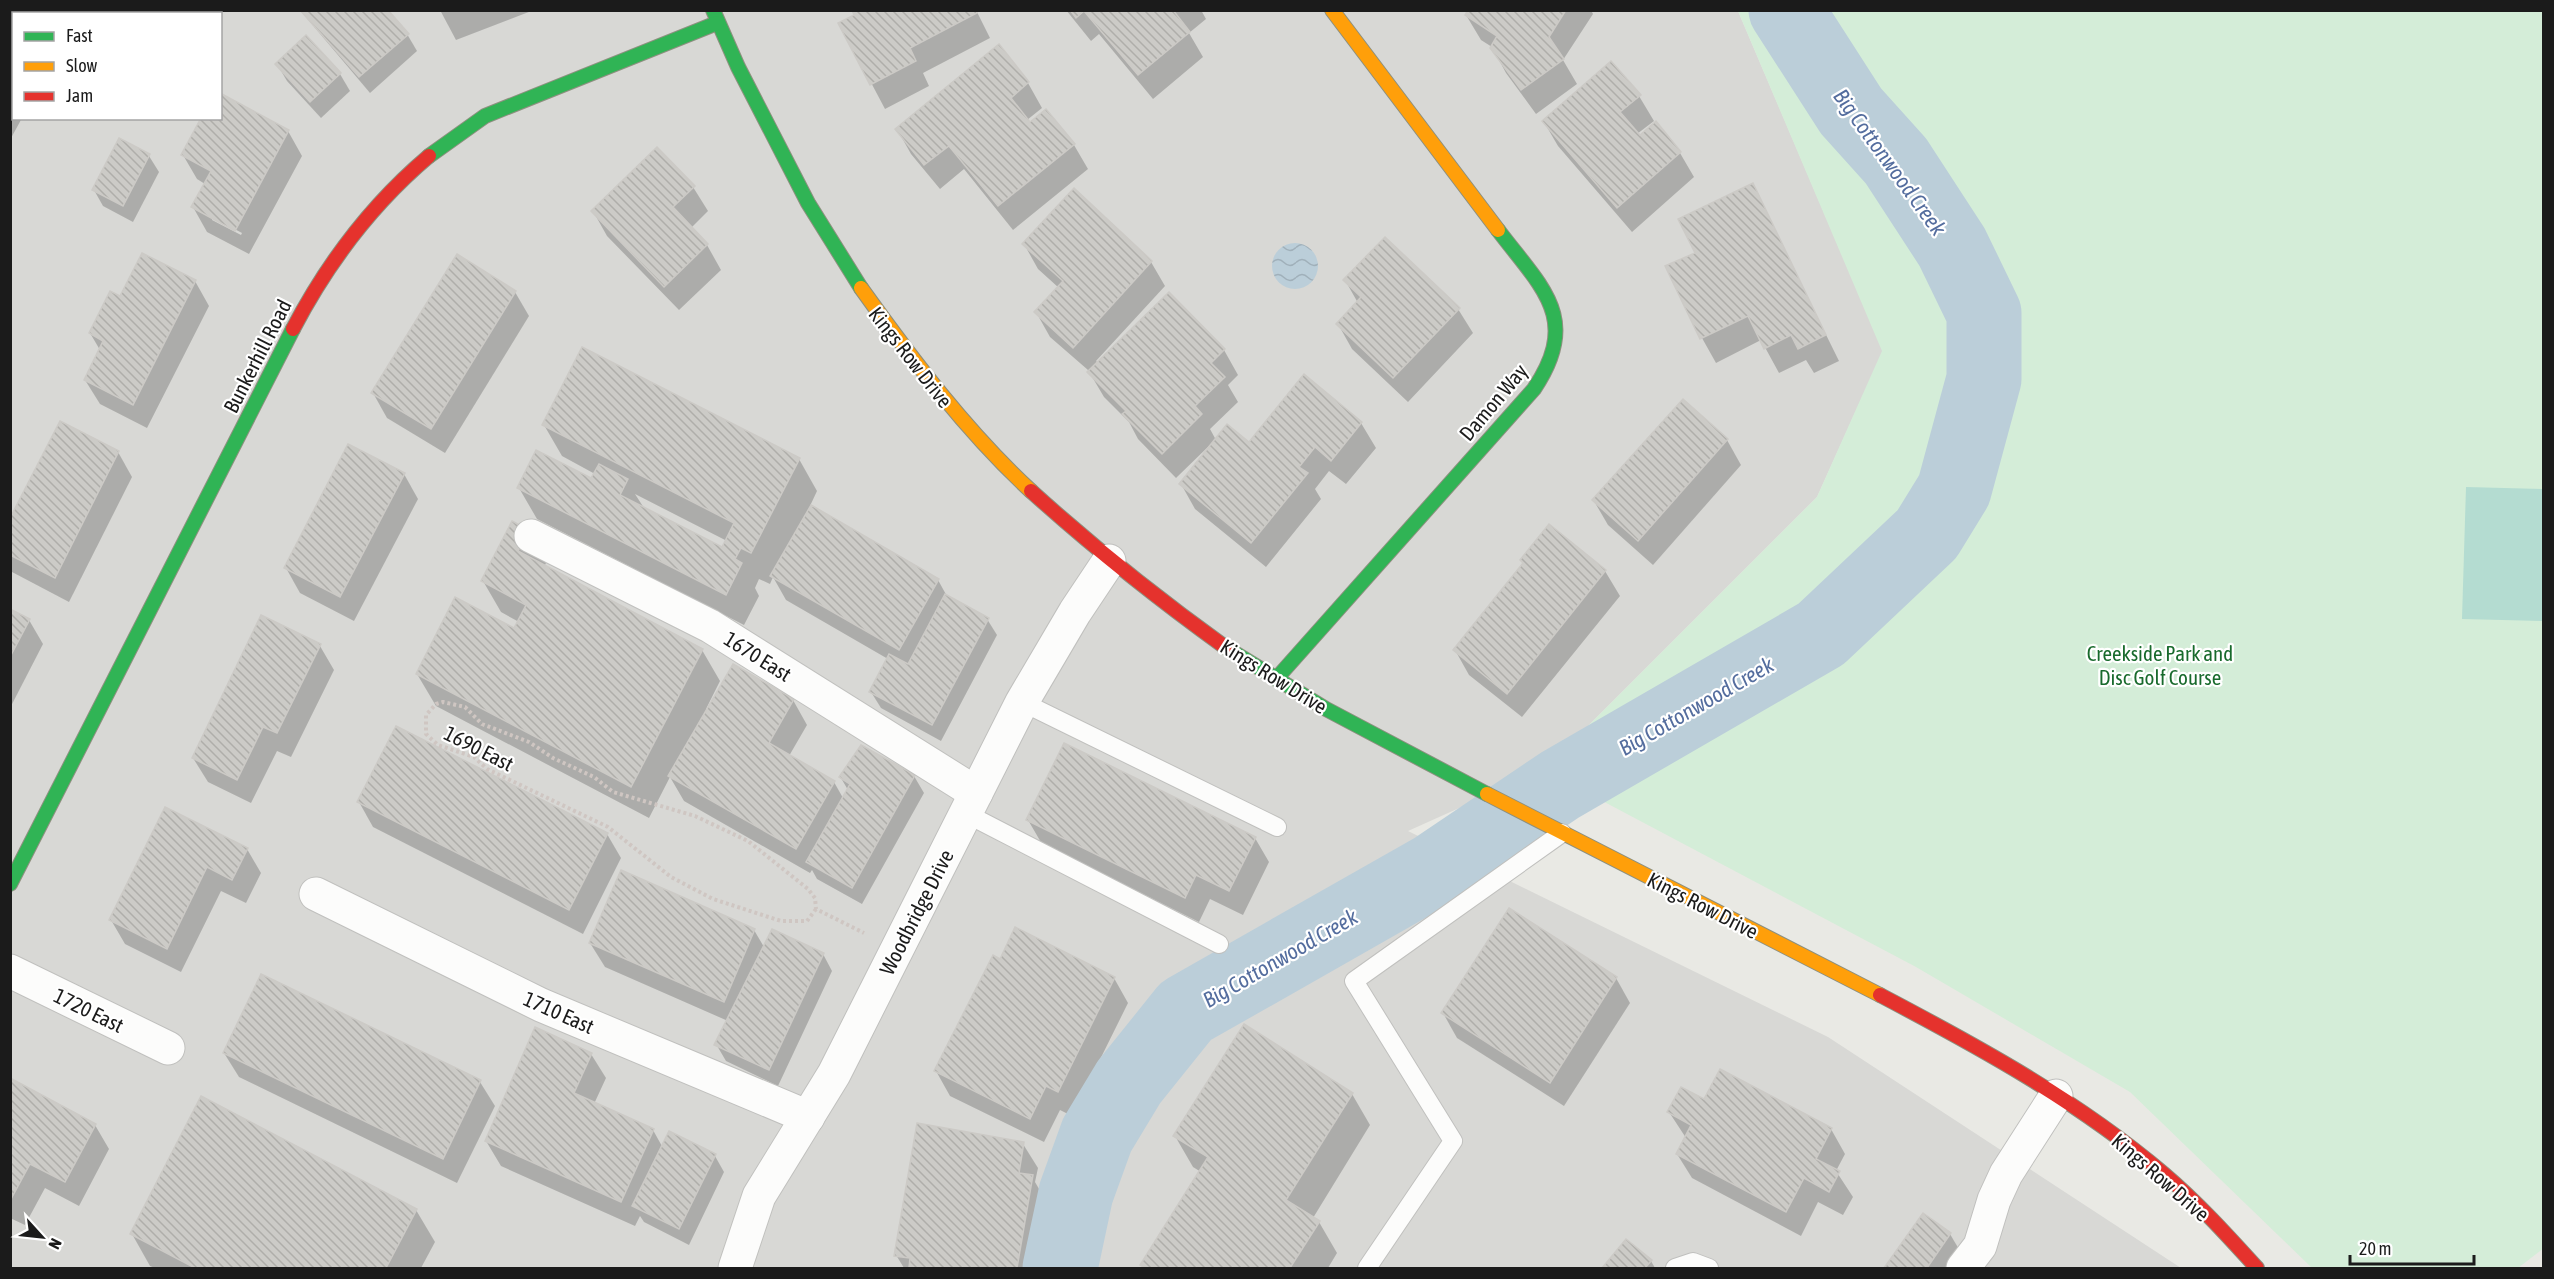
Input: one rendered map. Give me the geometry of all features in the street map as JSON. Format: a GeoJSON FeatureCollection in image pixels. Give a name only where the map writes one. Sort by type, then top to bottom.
{"type":"FeatureCollection","features":[{"type":"Feature","properties":{"kind":"street","name":"Damon Way"},"geometry":{"type":"LineString","coordinates":[[1276,679],[1534,389],[1550,365],[1559,342],[1555,315],[1544,291],[1332,10]]}},
{"type":"Feature","properties":{"kind":"street","name":"Kings Row Drive"},"geometry":{"type":"LineString","coordinates":[[715,17],[814,217],[854,282],[901,348],[954,412],[1004,466],[1110,561],[1192,624],[1276,679],[1404,751],[1876,994],[2056,1096],[2130,1147],[2166,1176],[2257,1269]]}},
{"type":"Feature","properties":{"kind":"street","name":"Bunkerhill Road"},"geometry":{"type":"LineString","coordinates":[[10,884],[313,291],[360,223],[418,164],[450,138],[484,116],[715,17]]}},
{"type":"Feature","properties":{"kind":"street","name":"1670 East"},"geometry":{"type":"LineString","coordinates":[[531,536],[710,626],[970,803]]}},
{"type":"Feature","properties":{"kind":"street","name":"Woodbridge Drive"},"geometry":{"type":"LineString","coordinates":[[735,1269],[759,1196],[834,1074],[1022,702],[1069,621],[1110,561]]}},
{"type":"Feature","properties":{"kind":"street","name":"1710 East"},"geometry":{"type":"LineString","coordinates":[[316,894],[541,1005],[808,1117]]}},
{"type":"Feature","properties":{"kind":"street","name":"1720 East"},"geometry":{"type":"LineString","coordinates":[[10,971],[168,1048]]}},
{"type":"Feature","properties":{"kind":"street"},"geometry":{"type":"LineString","coordinates":[[1963,1269],[1980,1246],[1994,1200],[2006,1174],[2056,1096]]}},
{"type":"Feature","properties":{"kind":"lane"},"geometry":{"type":"LineString","coordinates":[[1022,702],[1277,827]]}},
{"type":"Feature","properties":{"kind":"lane"},"geometry":{"type":"LineString","coordinates":[[970,803],[1219,944]]}},
{"type":"Feature","properties":{"kind":"lane"},"geometry":{"type":"LineString","coordinates":[[1367,1269],[1453,1141],[1354,981],[1562,833]]}},
{"type":"Feature","properties":{"kind":"lane"},"geometry":{"type":"LineString","coordinates":[[1675,1269],[1693,1262],[1708,1269]]}},
{"type":"Feature","properties":{"kind":"path","name":"1690 East"},"geometry":{"type":"LineString","coordinates":[[436,704],[459,705],[482,724],[519,737],[553,758],[580,769],[613,792],[695,816],[748,841],[808,889],[815,898],[816,909],[807,921],[781,921],[713,899],[671,877],[608,827],[487,769],[474,757],[447,749],[429,739],[424,727],[426,715],[436,704]]}},
{"type":"Feature","properties":{"kind":"path"},"geometry":{"type":"LineString","coordinates":[[816,909],[857,930]]}},
{"type":"Feature","properties":{"kind":"shaded area"},"geometry":{"type":"Polygon","coordinates":[[[10,11],[1738,11],[1883,351],[1817,497],[1544,770],[1408,831],[1828,1037],[2181,1268],[11,1268],[10,11]]]}},
{"type":"Feature","properties":{"kind":"shaded area"},"geometry":{"type":"Polygon","coordinates":[[[2466,487],[2543,489],[2543,621],[2462,619],[2466,487]]]}},
{"type":"Feature","properties":{"kind":"green space","name":"Creekside Park and Disc Golf Course"},"geometry":{"type":"Polygon","coordinates":[[[1738,11],[2543,11],[2544,1248],[2518,1268],[2312,1268],[2130,1092],[1916,967],[1544,770],[1817,497],[1882,351],[1738,11]]]}},
{"type":"Feature","properties":{"kind":"water"},"geometry":{"type":"Polygon","coordinates":[[[1295,243],[1311,250],[1318,266],[1311,282],[1295,289],[1279,282],[1272,266],[1279,250],[1295,243]]]}},
{"type":"Feature","properties":{"kind":"building"},"geometry":{"type":"Polygon","coordinates":[[[10,10],[51,10],[50,12],[12,12],[12,86],[10,89],[10,10]]]}},
{"type":"Feature","properties":{"kind":"building"},"geometry":{"type":"Polygon","coordinates":[[[300,10],[388,10],[409,34],[359,77],[300,10]]]}},
{"type":"Feature","properties":{"kind":"building"},"geometry":{"type":"Polygon","coordinates":[[[852,10],[976,10],[977,13],[910,48],[916,61],[870,85],[838,23],[854,15],[852,10]]]}},
{"type":"Feature","properties":{"kind":"building"},"geometry":{"type":"Polygon","coordinates":[[[1070,10],[1173,10],[1190,32],[1138,75],[1084,11],[1076,18],[1070,10]]]}},
{"type":"Feature","properties":{"kind":"building"},"geometry":{"type":"Polygon","coordinates":[[[1468,10],[1566,10],[1549,37],[1564,59],[1521,90],[1490,48],[1497,36],[1465,15],[1468,10]]]}},
{"type":"Feature","properties":{"kind":"building"},"geometry":{"type":"Polygon","coordinates":[[[306,35],[341,73],[310,102],[275,64],[306,35]]]}},
{"type":"Feature","properties":{"kind":"building"},"geometry":{"type":"Polygon","coordinates":[[[999,44],[1029,82],[1011,98],[1030,122],[1046,109],[1075,144],[998,206],[949,146],[924,165],[895,129],[999,44]]]}},
{"type":"Feature","properties":{"kind":"building"},"geometry":{"type":"Polygon","coordinates":[[[1611,61],[1641,95],[1620,112],[1640,135],[1656,121],[1681,152],[1617,208],[1542,121],[1611,61]]]}},
{"type":"Feature","properties":{"kind":"building"},"geometry":{"type":"Polygon","coordinates":[[[222,94],[289,130],[235,231],[191,207],[211,171],[181,155],[200,120],[222,120],[222,94]]]}},
{"type":"Feature","properties":{"kind":"building"},"geometry":{"type":"Polygon","coordinates":[[[119,138],[150,154],[123,206],[92,190],[119,138]]]}},
{"type":"Feature","properties":{"kind":"building"},"geometry":{"type":"Polygon","coordinates":[[[657,147],[695,186],[673,207],[708,244],[664,287],[591,211],[657,147]]]}},
{"type":"Feature","properties":{"kind":"building"},"geometry":{"type":"Polygon","coordinates":[[[1753,183],[1826,335],[1798,349],[1791,335],[1764,349],[1748,316],[1700,339],[1665,266],[1695,253],[1678,219],[1753,183]]]}},
{"type":"Feature","properties":{"kind":"building"},"geometry":{"type":"Polygon","coordinates":[[[1074,188],[1152,261],[1073,348],[1034,312],[1063,281],[1022,244],[1074,188]]]}},
{"type":"Feature","properties":{"kind":"building"},"geometry":{"type":"Polygon","coordinates":[[[1385,237],[1460,308],[1393,378],[1336,324],[1361,297],[1343,280],[1385,237]]]}},
{"type":"Feature","properties":{"kind":"building"},"geometry":{"type":"Polygon","coordinates":[[[142,253],[196,280],[133,405],[84,380],[103,341],[89,333],[110,291],[120,296],[142,253]]]}},
{"type":"Feature","properties":{"kind":"building"},"geometry":{"type":"Polygon","coordinates":[[[457,254],[516,291],[431,429],[371,393],[457,254]]]}},
{"type":"Feature","properties":{"kind":"building"},"geometry":{"type":"Polygon","coordinates":[[[1169,292],[1225,349],[1211,363],[1225,377],[1195,406],[1202,414],[1162,454],[1122,414],[1126,411],[1087,372],[1169,292]]]}},
{"type":"Feature","properties":{"kind":"building"},"geometry":{"type":"Polygon","coordinates":[[[582,347],[800,458],[751,553],[741,548],[735,559],[742,563],[726,595],[517,488],[536,450],[591,478],[599,464],[628,479],[620,495],[722,547],[734,523],[542,425],[582,347]]]}},
{"type":"Feature","properties":{"kind":"building"},"geometry":{"type":"Polygon","coordinates":[[[1304,374],[1362,422],[1331,461],[1315,447],[1299,467],[1308,473],[1251,543],[1179,484],[1227,424],[1249,442],[1304,374]]]}},
{"type":"Feature","properties":{"kind":"building"},"geometry":{"type":"Polygon","coordinates":[[[1683,399],[1728,439],[1638,541],[1592,500],[1683,399]]]}},
{"type":"Feature","properties":{"kind":"building"},"geometry":{"type":"Polygon","coordinates":[[[60,421],[119,451],[55,578],[10,555],[10,518],[60,421]]]}},
{"type":"Feature","properties":{"kind":"building"},"geometry":{"type":"Polygon","coordinates":[[[348,444],[405,473],[340,597],[284,568],[348,444]]]}},
{"type":"Feature","properties":{"kind":"building"},"geometry":{"type":"Polygon","coordinates":[[[811,505],[939,579],[899,650],[770,576],[811,505]]]}},
{"type":"Feature","properties":{"kind":"building"},"geometry":{"type":"Polygon","coordinates":[[[512,521],[529,530],[518,551],[703,649],[631,787],[416,674],[455,597],[514,628],[526,605],[481,581],[512,521]]]}},
{"type":"Feature","properties":{"kind":"building"},"geometry":{"type":"Polygon","coordinates":[[[1549,524],[1606,570],[1507,694],[1453,650],[1523,563],[1520,560],[1549,524]]]}},
{"type":"Feature","properties":{"kind":"building"},"geometry":{"type":"Polygon","coordinates":[[[945,594],[989,618],[932,725],[869,692],[889,654],[908,664],[945,594]]]}},
{"type":"Feature","properties":{"kind":"building"},"geometry":{"type":"Polygon","coordinates":[[[10,609],[30,619],[10,657],[10,609]]]}},
{"type":"Feature","properties":{"kind":"building"},"geometry":{"type":"Polygon","coordinates":[[[261,615],[321,644],[277,733],[263,727],[237,780],[192,758],[261,615]]]}},
{"type":"Feature","properties":{"kind":"building"},"geometry":{"type":"Polygon","coordinates":[[[733,664],[794,699],[769,743],[835,781],[796,849],[668,776],[733,664]]]}},
{"type":"Feature","properties":{"kind":"building"},"geometry":{"type":"Polygon","coordinates":[[[396,726],[608,833],[569,910],[357,802],[396,726]]]}},
{"type":"Feature","properties":{"kind":"building"},"geometry":{"type":"Polygon","coordinates":[[[1064,743],[1256,837],[1229,891],[1196,875],[1185,898],[1026,820],[1064,743]]]}},
{"type":"Feature","properties":{"kind":"building"},"geometry":{"type":"Polygon","coordinates":[[[861,745],[915,775],[852,888],[806,862],[850,784],[839,777],[861,745]]]}},
{"type":"Feature","properties":{"kind":"building"},"geometry":{"type":"Polygon","coordinates":[[[165,807],[248,848],[232,880],[207,867],[167,949],[109,920],[165,807]]]}},
{"type":"Feature","properties":{"kind":"building"},"geometry":{"type":"Polygon","coordinates":[[[621,870],[755,929],[724,1002],[589,943],[621,870]]]}},
{"type":"Feature","properties":{"kind":"building"},"geometry":{"type":"Polygon","coordinates":[[[1509,908],[1617,977],[1550,1083],[1441,1013],[1509,908]]]}},
{"type":"Feature","properties":{"kind":"building"},"geometry":{"type":"Polygon","coordinates":[[[1015,927],[1115,977],[1058,1092],[1046,1086],[1030,1119],[934,1071],[993,955],[1000,959],[1015,927]]]}},
{"type":"Feature","properties":{"kind":"building"},"geometry":{"type":"Polygon","coordinates":[[[772,929],[824,953],[769,1070],[714,1045],[772,929]]]}},
{"type":"Feature","properties":{"kind":"building"},"geometry":{"type":"Polygon","coordinates":[[[261,974],[481,1080],[443,1159],[223,1053],[261,974]]]}},
{"type":"Feature","properties":{"kind":"building"},"geometry":{"type":"Polygon","coordinates":[[[1244,1024],[1353,1093],[1286,1200],[1320,1221],[1290,1268],[1145,1268],[1140,1265],[1208,1157],[1173,1136],[1244,1024]]]}},
{"type":"Feature","properties":{"kind":"building"},"geometry":{"type":"Polygon","coordinates":[[[535,1027],[592,1053],[574,1093],[654,1129],[621,1202],[485,1141],[535,1027]]]}},
{"type":"Feature","properties":{"kind":"building"},"geometry":{"type":"Polygon","coordinates":[[[1720,1069],[1832,1128],[1816,1159],[1840,1171],[1829,1192],[1804,1178],[1786,1212],[1676,1154],[1691,1125],[1667,1112],[1681,1087],[1704,1099],[1720,1069]]]}},
{"type":"Feature","properties":{"kind":"building"},"geometry":{"type":"Polygon","coordinates":[[[10,1078],[96,1124],[65,1182],[30,1164],[10,1201],[10,1078]]]}},
{"type":"Feature","properties":{"kind":"building"},"geometry":{"type":"Polygon","coordinates":[[[201,1096],[417,1209],[386,1268],[195,1268],[130,1234],[201,1096]]]}},
{"type":"Feature","properties":{"kind":"building"},"geometry":{"type":"Polygon","coordinates":[[[917,1123],[1024,1142],[1019,1173],[1033,1175],[1017,1268],[909,1268],[910,1258],[894,1256],[917,1123]]]}},
{"type":"Feature","properties":{"kind":"building"},"geometry":{"type":"Polygon","coordinates":[[[669,1131],[716,1154],[679,1229],[632,1206],[669,1131]]]}},
{"type":"Feature","properties":{"kind":"building"},"geometry":{"type":"Polygon","coordinates":[[[1923,1213],[1951,1233],[1927,1268],[1884,1268],[1923,1213]]]}},
{"type":"Feature","properties":{"kind":"building"},"geometry":{"type":"Polygon","coordinates":[[[1626,1239],[1652,1260],[1645,1268],[1602,1268],[1626,1239]]]}},
{"type":"Feature","properties":{"kind":"waterway","name":"Big Cottonwood Creek"},"geometry":{"type":"LineString","coordinates":[[1060,1268],[1076,1193],[1097,1135],[1129,1082],[1186,1011],[1434,870],[1560,785],[1821,634],[1927,534],[1954,490],[1984,379],[1984,313],[1952,247],[1896,161],[1851,111],[1786,10]]}},
{"type":"Feature","properties":{"kind":"traffic: fast"},"geometry":{"type":"LineString","coordinates":[[713,10],[738,67],[808,203],[861,288]]}},
{"type":"Feature","properties":{"kind":"traffic: fast"},"geometry":{"type":"LineString","coordinates":[[429,156],[485,116],[717,23]]}},
{"type":"Feature","properties":{"kind":"traffic: fast"},"geometry":{"type":"LineString","coordinates":[[1276,679],[1534,389],[1548,364],[1555,342],[1555,323],[1550,304],[1529,269],[1498,230]]}},
{"type":"Feature","properties":{"kind":"traffic: fast"},"geometry":{"type":"LineString","coordinates":[[10,884],[293,329]]}},
{"type":"Feature","properties":{"kind":"traffic: fast"},"geometry":{"type":"LineString","coordinates":[[1225,647],[1326,709],[1487,794]]}},
{"type":"Feature","properties":{"kind":"traffic: slow"},"geometry":{"type":"LineString","coordinates":[[1332,10],[1498,230]]}},
{"type":"Feature","properties":{"kind":"traffic: slow"},"geometry":{"type":"LineString","coordinates":[[861,288],[920,368],[962,419],[1031,491]]}},
{"type":"Feature","properties":{"kind":"traffic: slow"},"geometry":{"type":"LineString","coordinates":[[1487,794],[1880,995]]}},
{"type":"Feature","properties":{"kind":"traffic: jam"},"geometry":{"type":"LineString","coordinates":[[293,329],[321,281],[352,236],[388,194],[429,156]]}},
{"type":"Feature","properties":{"kind":"traffic: jam"},"geometry":{"type":"LineString","coordinates":[[1031,491],[1126,572],[1225,647]]}},
{"type":"Feature","properties":{"kind":"traffic: jam"},"geometry":{"type":"LineString","coordinates":[[1880,995],[1991,1055],[2062,1099],[2131,1147],[2177,1185],[2257,1268]]}}]}
